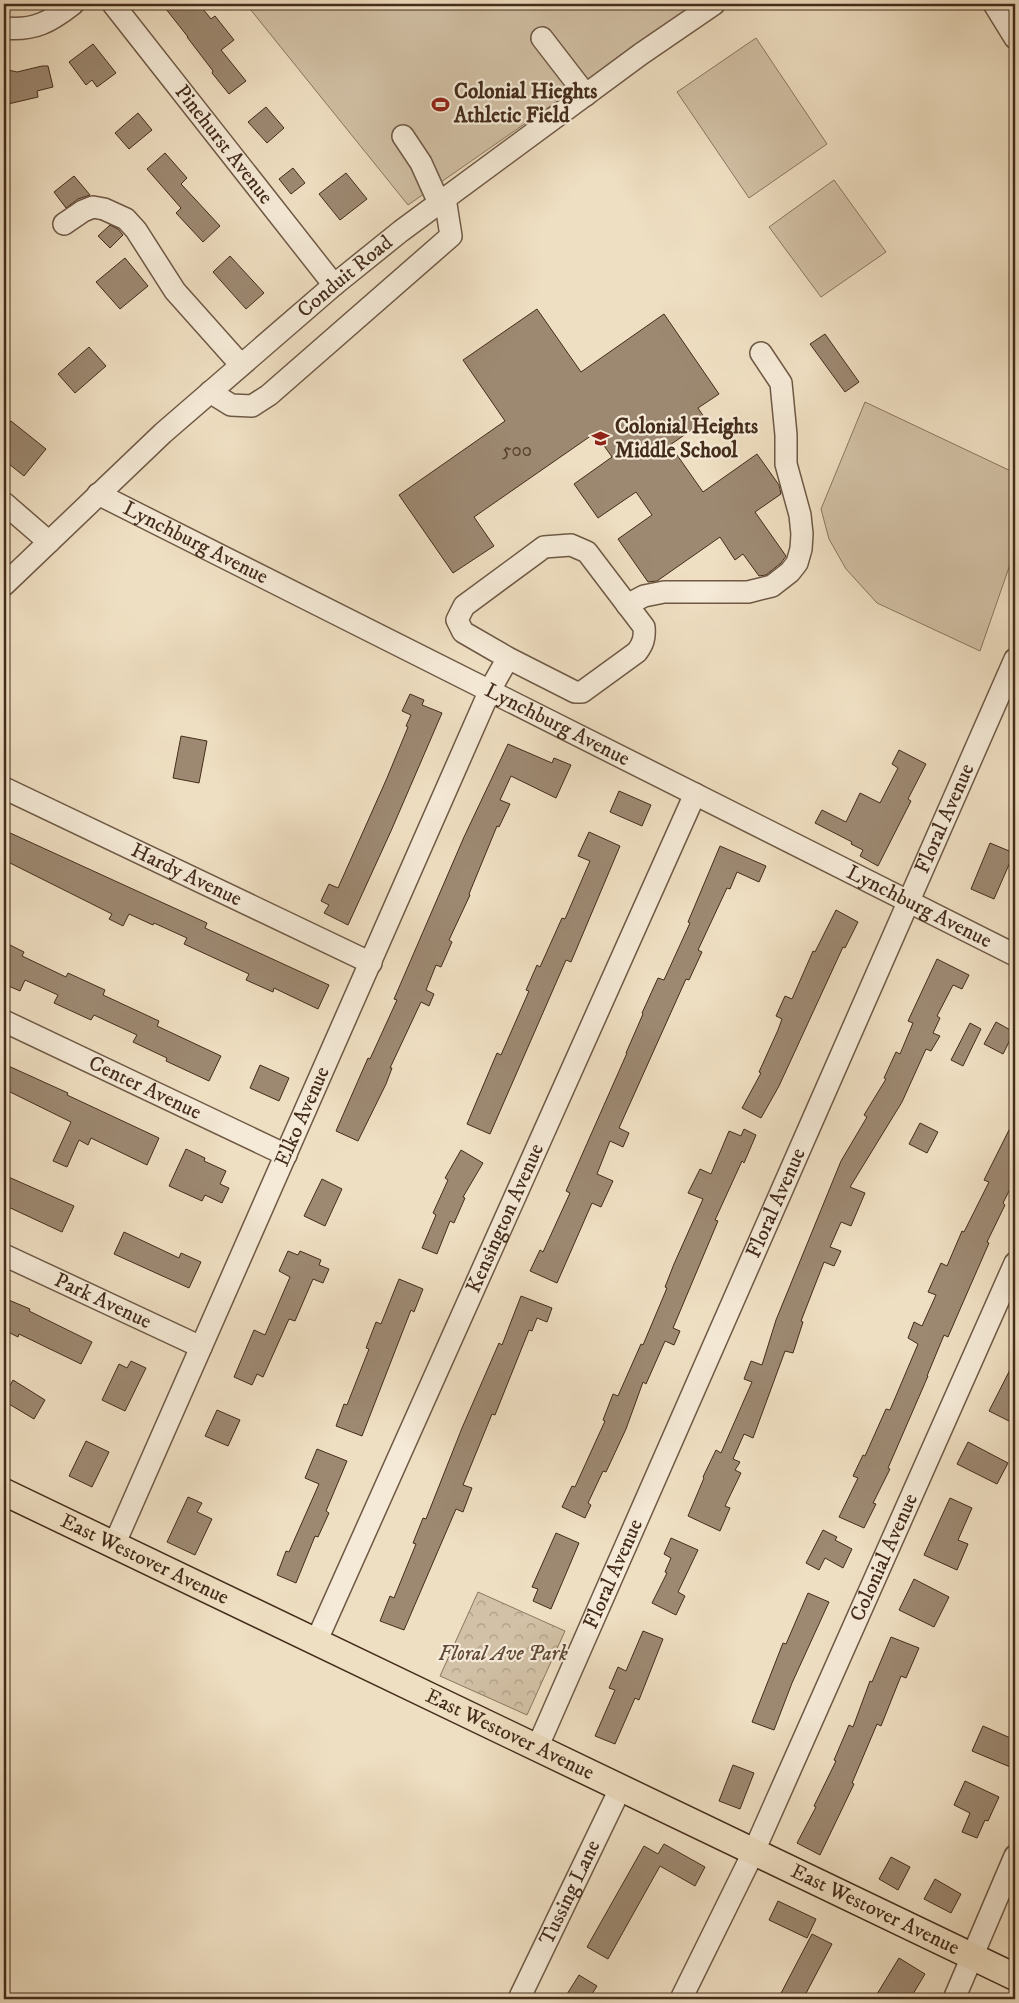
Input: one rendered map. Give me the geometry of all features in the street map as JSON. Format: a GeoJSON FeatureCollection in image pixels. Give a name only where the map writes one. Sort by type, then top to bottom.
{"type":"FeatureCollection","features":[{"type":"Feature","properties":{"kind":"main road","name":"East Westover Avenue"},"geometry":{"type":"LineString","coordinates":[[4,1492],[1015,1977]]}},
{"type":"Feature","properties":{"kind":"street"},"geometry":{"type":"LineString","coordinates":[[4,28],[17,29],[40,25],[54,19],[73,4]]}},
{"type":"Feature","properties":{"kind":"street","name":"Pinehurst Avenue"},"geometry":{"type":"LineString","coordinates":[[113,4],[334,285]]}},
{"type":"Feature","properties":{"kind":"street","name":"Conduit Road"},"geometry":{"type":"LineString","coordinates":[[4,584],[98,494],[210,392],[401,230],[714,4]]}},
{"type":"Feature","properties":{"kind":"street"},"geometry":{"type":"LineString","coordinates":[[994,4],[1015,38]]}},
{"type":"Feature","properties":{"kind":"street"},"geometry":{"type":"LineString","coordinates":[[542,38],[586,95]]}},
{"type":"Feature","properties":{"kind":"street"},"geometry":{"type":"LineString","coordinates":[[210,392],[231,405],[252,406],[269,394],[451,236],[442,201],[421,163],[403,136]]}},
{"type":"Feature","properties":{"kind":"street"},"geometry":{"type":"LineString","coordinates":[[64,224],[83,211],[93,207],[104,208],[126,219],[136,230],[175,291],[241,365]]}},
{"type":"Feature","properties":{"kind":"street"},"geometry":{"type":"LineString","coordinates":[[628,605],[644,596],[664,592],[748,592],[772,586],[790,572],[797,563],[801,549],[802,534],[800,515],[786,464],[786,435],[781,383],[761,352]]}},
{"type":"Feature","properties":{"kind":"street","name":"Lynchburg Avenue"},"geometry":{"type":"LineString","coordinates":[[98,494],[1015,956]]}},
{"type":"Feature","properties":{"kind":"street"},"geometry":{"type":"LineString","coordinates":[[4,503],[49,542]]}},
{"type":"Feature","properties":{"kind":"street"},"geometry":{"type":"LineString","coordinates":[[571,546],[587,552],[644,627],[645,637],[637,652],[582,692],[575,692],[508,658],[462,632],[457,620],[464,606],[544,547],[571,546]]}},
{"type":"Feature","properties":{"kind":"street","name":"Elko Avenue"},"geometry":{"type":"LineString","coordinates":[[114,1545],[490,690],[508,658]]}},
{"type":"Feature","properties":{"kind":"street","name":"Floral Avenue"},"geometry":{"type":"LineString","coordinates":[[537,1748],[1015,660]]}},
{"type":"Feature","properties":{"kind":"street","name":"Hardy Avenue"},"geometry":{"type":"LineString","coordinates":[[4,788],[371,963]]}},
{"type":"Feature","properties":{"kind":"street","name":"Kensington Avenue"},"geometry":{"type":"LineString","coordinates":[[316,1642],[694,794]]}},
{"type":"Feature","properties":{"kind":"street","name":"Center Avenue"},"geometry":{"type":"LineString","coordinates":[[4,1021],[286,1155]]}},
{"type":"Feature","properties":{"kind":"street","name":"Park Avenue"},"geometry":{"type":"LineString","coordinates":[[4,1255],[201,1347]]}},
{"type":"Feature","properties":{"kind":"street","name":"Colonial Avenue"},"geometry":{"type":"LineString","coordinates":[[681,1999],[754,1851],[1015,1263]]}},
{"type":"Feature","properties":{"kind":"street","name":"Tussing Lane"},"geometry":{"type":"LineString","coordinates":[[519,1999],[621,1787]]}},
{"type":"Feature","properties":{"kind":"street"},"geometry":{"type":"LineString","coordinates":[[954,1999],[1015,1856]]}},
{"type":"Feature","properties":{"kind":"green space","name":"Colonial Hieghts Athletic Field"},"geometry":{"type":"Polygon","coordinates":[[[246,4],[697,4],[408,205],[246,4]]]}},
{"type":"Feature","properties":{"kind":"green space"},"geometry":{"type":"Polygon","coordinates":[[[756,38],[827,144],[749,198],[677,92],[756,38]]]}},
{"type":"Feature","properties":{"kind":"green space"},"geometry":{"type":"Polygon","coordinates":[[[834,180],[886,252],[821,297],[769,227],[834,180]]]}},
{"type":"Feature","properties":{"kind":"green space"},"geometry":{"type":"Polygon","coordinates":[[[865,402],[1015,473],[1015,550],[980,651],[877,603],[846,569],[829,539],[821,509],[865,402]]]}},
{"type":"Feature","properties":{"kind":"green space","name":"Floral Ave Park"},"geometry":{"type":"Polygon","coordinates":[[[478,1592],[565,1631],[527,1715],[440,1676],[478,1592]]]}},
{"type":"Feature","properties":{"kind":"building"},"geometry":{"type":"Polygon","coordinates":[[[162,4],[199,4],[211,19],[215,16],[234,40],[221,50],[246,81],[229,94],[162,4]]]}},
{"type":"Feature","properties":{"kind":"building"},"geometry":{"type":"Polygon","coordinates":[[[93,44],[116,73],[97,87],[92,80],[86,85],[69,62],[93,44]]]}},
{"type":"Feature","properties":{"kind":"building"},"geometry":{"type":"Polygon","coordinates":[[[48,66],[53,87],[37,91],[38,97],[4,105],[4,69],[17,72],[48,66]]]}},
{"type":"Feature","properties":{"kind":"building"},"geometry":{"type":"Polygon","coordinates":[[[266,107],[284,128],[267,143],[248,122],[266,107]]]}},
{"type":"Feature","properties":{"kind":"building"},"geometry":{"type":"Polygon","coordinates":[[[138,113],[152,130],[129,149],[115,133],[138,113]]]}},
{"type":"Feature","properties":{"kind":"building"},"geometry":{"type":"Polygon","coordinates":[[[165,153],[187,178],[181,184],[220,226],[203,242],[176,213],[181,208],[147,169],[165,153]]]}},
{"type":"Feature","properties":{"kind":"building"},"geometry":{"type":"Polygon","coordinates":[[[293,168],[305,183],[291,194],[279,179],[293,168]]]}},
{"type":"Feature","properties":{"kind":"building"},"geometry":{"type":"Polygon","coordinates":[[[346,173],[367,199],[340,220],[319,194],[346,173]]]}},
{"type":"Feature","properties":{"kind":"building"},"geometry":{"type":"Polygon","coordinates":[[[74,176],[90,195],[78,199],[66,208],[54,192],[74,176]]]}},
{"type":"Feature","properties":{"kind":"building"},"geometry":{"type":"Polygon","coordinates":[[[110,225],[118,229],[123,235],[110,248],[98,236],[110,225]]]}},
{"type":"Feature","properties":{"kind":"building"},"geometry":{"type":"Polygon","coordinates":[[[230,256],[264,293],[246,309],[213,272],[230,256]]]}},
{"type":"Feature","properties":{"kind":"building"},"geometry":{"type":"Polygon","coordinates":[[[125,258],[148,286],[120,309],[96,282],[125,258]]]}},
{"type":"Feature","properties":{"kind":"building","name":"Colonial Heights Middle School"},"geometry":{"type":"Polygon","coordinates":[[[537,309],[581,372],[664,314],[719,394],[698,408],[706,420],[670,445],[703,492],[757,454],[779,485],[781,494],[755,512],[786,556],[781,563],[766,575],[759,576],[743,554],[735,560],[720,537],[657,581],[648,582],[618,539],[652,515],[636,492],[598,518],[574,484],[612,457],[595,433],[474,517],[494,546],[453,573],[399,495],[505,421],[463,360],[537,309]]]}},
{"type":"Feature","properties":{"kind":"building"},"geometry":{"type":"Polygon","coordinates":[[[825,334],[859,382],[845,392],[810,344],[825,334]]]}},
{"type":"Feature","properties":{"kind":"building"},"geometry":{"type":"Polygon","coordinates":[[[89,347],[106,366],[75,393],[58,374],[89,347]]]}},
{"type":"Feature","properties":{"kind":"building"},"geometry":{"type":"Polygon","coordinates":[[[11,421],[46,449],[24,476],[4,460],[4,430],[11,421]]]}},
{"type":"Feature","properties":{"kind":"building"},"geometry":{"type":"Polygon","coordinates":[[[410,694],[424,700],[422,705],[442,713],[348,925],[324,913],[329,905],[321,901],[329,884],[338,888],[387,778],[408,727],[406,726],[411,715],[402,711],[410,694]]]}},
{"type":"Feature","properties":{"kind":"building"},"geometry":{"type":"Polygon","coordinates":[[[181,736],[207,741],[199,783],[173,778],[181,736]]]}},
{"type":"Feature","properties":{"kind":"building"},"geometry":{"type":"Polygon","coordinates":[[[508,744],[552,763],[554,758],[571,765],[556,798],[511,776],[500,800],[510,804],[499,827],[497,826],[470,895],[449,940],[452,942],[441,967],[436,965],[426,990],[434,994],[429,1006],[421,1002],[390,1068],[392,1068],[386,1084],[358,1141],[336,1131],[368,1058],[370,1059],[397,1000],[394,999],[464,837],[508,744]]]}},
{"type":"Feature","properties":{"kind":"building"},"geometry":{"type":"Polygon","coordinates":[[[899,750],[926,764],[908,799],[911,801],[878,866],[860,856],[863,850],[851,844],[852,842],[815,823],[822,810],[846,822],[860,793],[880,803],[898,768],[892,764],[899,750]]]}},
{"type":"Feature","properties":{"kind":"building"},"geometry":{"type":"Polygon","coordinates":[[[619,791],[651,805],[642,826],[610,812],[619,791]]]}},
{"type":"Feature","properties":{"kind":"building"},"geometry":{"type":"Polygon","coordinates":[[[8,832],[207,923],[205,928],[329,985],[318,1009],[274,988],[273,992],[246,980],[249,974],[184,944],[187,938],[154,923],[153,925],[129,914],[123,926],[109,919],[112,914],[4,860],[4,841],[8,832]]]}},
{"type":"Feature","properties":{"kind":"building"},"geometry":{"type":"Polygon","coordinates":[[[589,832],[620,846],[571,962],[566,960],[490,1134],[467,1124],[497,1053],[501,1055],[529,991],[526,990],[537,965],[540,967],[562,918],[565,919],[590,861],[578,856],[589,832]]]}},
{"type":"Feature","properties":{"kind":"building"},"geometry":{"type":"Polygon","coordinates":[[[990,843],[1014,853],[994,899],[971,889],[990,843]]]}},
{"type":"Feature","properties":{"kind":"building"},"geometry":{"type":"Polygon","coordinates":[[[720,846],[766,866],[759,882],[737,872],[730,889],[727,888],[698,950],[702,952],[689,980],[686,979],[619,1128],[629,1133],[623,1147],[610,1141],[597,1174],[613,1181],[601,1207],[592,1203],[557,1283],[530,1271],[540,1250],[543,1252],[570,1193],[566,1191],[627,1053],[642,1013],[658,978],[664,980],[690,923],[688,922],[720,846]]]}},
{"type":"Feature","properties":{"kind":"building"},"geometry":{"type":"Polygon","coordinates":[[[836,910],[858,922],[845,948],[843,947],[779,1086],[761,1118],[742,1108],[761,1073],[759,1072],[778,1030],[782,1019],[776,1016],[785,996],[792,999],[813,951],[815,952],[836,910]]]}},
{"type":"Feature","properties":{"kind":"building"},"geometry":{"type":"Polygon","coordinates":[[[4,942],[24,952],[22,956],[66,977],[68,973],[105,990],[103,995],[159,1021],[157,1026],[221,1056],[209,1081],[166,1061],[167,1058],[133,1042],[137,1035],[94,1015],[91,1020],[54,1003],[58,995],[25,980],[20,991],[4,984],[4,942]]]}},
{"type":"Feature","properties":{"kind":"building"},"geometry":{"type":"Polygon","coordinates":[[[937,959],[969,975],[962,989],[953,985],[937,1016],[940,1018],[933,1033],[940,1036],[931,1051],[926,1049],[902,1102],[850,1187],[865,1193],[851,1226],[841,1222],[830,1247],[841,1251],[834,1266],[824,1262],[801,1321],[803,1322],[793,1353],[785,1351],[753,1438],[744,1434],[733,1459],[740,1462],[735,1470],[741,1473],[725,1506],[730,1508],[720,1531],[688,1516],[703,1477],[716,1450],[721,1453],[752,1382],[744,1379],[751,1361],[762,1365],[776,1320],[841,1161],[867,1117],[864,1115],[886,1079],[884,1078],[896,1052],[900,1054],[913,1023],[908,1021],[937,959]]]}},
{"type":"Feature","properties":{"kind":"building"},"geometry":{"type":"Polygon","coordinates":[[[996,1022],[1014,1032],[1003,1054],[984,1044],[996,1022]]]}},
{"type":"Feature","properties":{"kind":"building"},"geometry":{"type":"Polygon","coordinates":[[[970,1023],[981,1029],[963,1066],[951,1060],[970,1023]]]}},
{"type":"Feature","properties":{"kind":"building"},"geometry":{"type":"Polygon","coordinates":[[[4,1064],[159,1138],[147,1165],[91,1138],[88,1145],[79,1140],[67,1167],[53,1161],[71,1122],[4,1089],[4,1064]]]}},
{"type":"Feature","properties":{"kind":"building"},"geometry":{"type":"Polygon","coordinates":[[[260,1065],[289,1078],[279,1101],[250,1088],[260,1065]]]}},
{"type":"Feature","properties":{"kind":"building"},"geometry":{"type":"Polygon","coordinates":[[[1015,1118],[1015,1179],[1003,1203],[1005,1205],[987,1242],[989,1243],[948,1337],[944,1335],[888,1468],[890,1469],[873,1503],[876,1504],[864,1528],[839,1517],[858,1478],[853,1476],[863,1455],[865,1456],[886,1409],[890,1410],[918,1344],[908,1338],[914,1322],[922,1326],[936,1295],[928,1292],[941,1263],[947,1266],[962,1231],[964,1232],[989,1182],[984,1180],[1015,1118]]]}},
{"type":"Feature","properties":{"kind":"building"},"geometry":{"type":"Polygon","coordinates":[[[920,1123],[938,1132],[927,1153],[909,1144],[920,1123]]]}},
{"type":"Feature","properties":{"kind":"building"},"geometry":{"type":"Polygon","coordinates":[[[744,1129],[756,1135],[715,1220],[718,1221],[673,1328],[680,1331],[674,1345],[665,1341],[646,1384],[643,1382],[626,1429],[606,1472],[603,1471],[588,1503],[591,1505],[585,1518],[562,1507],[572,1486],[575,1487],[605,1421],[603,1420],[613,1394],[618,1396],[641,1344],[643,1345],[667,1288],[665,1287],[674,1264],[703,1199],[688,1193],[700,1169],[711,1174],[729,1131],[741,1136],[744,1129]]]}},
{"type":"Feature","properties":{"kind":"building"},"geometry":{"type":"Polygon","coordinates":[[[186,1149],[205,1158],[204,1161],[226,1171],[220,1184],[229,1188],[222,1203],[205,1195],[202,1201],[169,1186],[186,1149]]]}},
{"type":"Feature","properties":{"kind":"building"},"geometry":{"type":"Polygon","coordinates":[[[461,1150],[483,1163],[463,1197],[465,1198],[454,1223],[450,1221],[437,1254],[422,1248],[436,1215],[433,1213],[448,1180],[445,1178],[461,1150]]]}},
{"type":"Feature","properties":{"kind":"building"},"geometry":{"type":"Polygon","coordinates":[[[4,1175],[74,1206],[62,1232],[4,1205],[4,1175]]]}},
{"type":"Feature","properties":{"kind":"building"},"geometry":{"type":"Polygon","coordinates":[[[322,1179],[342,1189],[325,1226],[304,1216],[322,1179]]]}},
{"type":"Feature","properties":{"kind":"building"},"geometry":{"type":"Polygon","coordinates":[[[124,1232],[179,1258],[181,1253],[201,1262],[189,1288],[114,1254],[124,1232]]]}},
{"type":"Feature","properties":{"kind":"building"},"geometry":{"type":"Polygon","coordinates":[[[288,1251],[298,1255],[300,1251],[321,1260],[319,1265],[329,1269],[323,1283],[313,1279],[295,1321],[289,1319],[263,1377],[257,1374],[252,1385],[234,1377],[254,1330],[265,1335],[290,1277],[279,1271],[288,1251]]]}},
{"type":"Feature","properties":{"kind":"building"},"geometry":{"type":"Polygon","coordinates":[[[399,1279],[423,1289],[414,1312],[411,1310],[362,1436],[336,1426],[344,1404],[347,1405],[369,1349],[366,1348],[376,1322],[381,1324],[399,1279]]]}},
{"type":"Feature","properties":{"kind":"building"},"geometry":{"type":"Polygon","coordinates":[[[521,1296],[552,1308],[547,1322],[537,1318],[532,1331],[529,1330],[495,1415],[492,1414],[463,1485],[472,1488],[463,1512],[456,1509],[404,1630],[380,1621],[390,1596],[394,1598],[416,1544],[413,1543],[423,1518],[426,1519],[462,1428],[499,1343],[502,1345],[521,1296]]]}},
{"type":"Feature","properties":{"kind":"building"},"geometry":{"type":"Polygon","coordinates":[[[4,1298],[30,1309],[29,1311],[92,1342],[81,1364],[19,1334],[18,1337],[4,1330],[4,1298]]]}},
{"type":"Feature","properties":{"kind":"building"},"geometry":{"type":"Polygon","coordinates":[[[1015,1360],[1015,1424],[989,1411],[1015,1360]]]}},
{"type":"Feature","properties":{"kind":"building"},"geometry":{"type":"Polygon","coordinates":[[[131,1361],[146,1368],[125,1411],[102,1400],[119,1364],[127,1368],[131,1361]]]}},
{"type":"Feature","properties":{"kind":"building"},"geometry":{"type":"Polygon","coordinates":[[[13,1380],[45,1400],[34,1419],[4,1401],[4,1396],[13,1380]]]}},
{"type":"Feature","properties":{"kind":"building"},"geometry":{"type":"Polygon","coordinates":[[[217,1410],[240,1420],[228,1446],[205,1436],[217,1410]]]}},
{"type":"Feature","properties":{"kind":"building"},"geometry":{"type":"Polygon","coordinates":[[[86,1441],[109,1452],[92,1487],[69,1476],[86,1441]]]}},
{"type":"Feature","properties":{"kind":"building"},"geometry":{"type":"Polygon","coordinates":[[[968,1442],[1008,1463],[997,1484],[957,1464],[968,1442]]]}},
{"type":"Feature","properties":{"kind":"building"},"geometry":{"type":"Polygon","coordinates":[[[317,1449],[347,1461],[326,1511],[329,1513],[318,1537],[315,1536],[296,1583],[277,1575],[286,1551],[289,1552],[319,1484],[305,1478],[317,1449]]]}},
{"type":"Feature","properties":{"kind":"building"},"geometry":{"type":"Polygon","coordinates":[[[188,1497],[202,1503],[197,1512],[212,1519],[195,1555],[167,1542],[188,1497]]]}},
{"type":"Feature","properties":{"kind":"building"},"geometry":{"type":"Polygon","coordinates":[[[950,1498],[972,1508],[958,1540],[968,1544],[957,1570],[924,1555],[950,1498]]]}},
{"type":"Feature","properties":{"kind":"building"},"geometry":{"type":"Polygon","coordinates":[[[823,1530],[837,1537],[835,1540],[852,1549],[843,1568],[825,1558],[819,1570],[806,1563],[823,1530]]]}},
{"type":"Feature","properties":{"kind":"building"},"geometry":{"type":"Polygon","coordinates":[[[556,1533],[579,1543],[551,1609],[533,1601],[538,1589],[532,1587],[556,1533]]]}},
{"type":"Feature","properties":{"kind":"building"},"geometry":{"type":"Polygon","coordinates":[[[671,1538],[698,1550],[678,1592],[685,1596],[676,1615],[652,1603],[667,1573],[665,1572],[671,1558],[664,1554],[671,1538]]]}},
{"type":"Feature","properties":{"kind":"building"},"geometry":{"type":"Polygon","coordinates":[[[914,1579],[949,1597],[934,1627],[899,1610],[914,1579]]]}},
{"type":"Feature","properties":{"kind":"building"},"geometry":{"type":"Polygon","coordinates":[[[808,1593],[829,1602],[792,1683],[774,1730],[752,1722],[783,1643],[786,1644],[808,1593]]]}},
{"type":"Feature","properties":{"kind":"building"},"geometry":{"type":"Polygon","coordinates":[[[643,1631],[663,1639],[639,1700],[635,1698],[615,1744],[595,1736],[615,1690],[609,1688],[618,1667],[626,1671],[643,1631]]]}},
{"type":"Feature","properties":{"kind":"building"},"geometry":{"type":"Polygon","coordinates":[[[891,1637],[919,1648],[906,1678],[901,1676],[881,1726],[877,1724],[852,1783],[854,1784],[820,1855],[797,1843],[816,1807],[814,1806],[836,1761],[834,1760],[849,1725],[853,1727],[870,1681],[872,1682],[891,1637]]]}},
{"type":"Feature","properties":{"kind":"building"},"geometry":{"type":"Polygon","coordinates":[[[983,1726],[1015,1740],[1015,1769],[972,1751],[983,1726]]]}},
{"type":"Feature","properties":{"kind":"building"},"geometry":{"type":"Polygon","coordinates":[[[733,1765],[754,1773],[740,1809],[719,1801],[733,1765]]]}},
{"type":"Feature","properties":{"kind":"building"},"geometry":{"type":"Polygon","coordinates":[[[965,1781],[999,1797],[988,1821],[985,1820],[977,1838],[962,1832],[970,1813],[954,1805],[965,1781]]]}},
{"type":"Feature","properties":{"kind":"building"},"geometry":{"type":"Polygon","coordinates":[[[664,1844],[705,1867],[695,1886],[660,1866],[608,1959],[587,1947],[644,1846],[658,1854],[664,1844]]]}},
{"type":"Feature","properties":{"kind":"building"},"geometry":{"type":"Polygon","coordinates":[[[891,1857],[910,1867],[898,1890],[879,1879],[891,1857]]]}},
{"type":"Feature","properties":{"kind":"building"},"geometry":{"type":"Polygon","coordinates":[[[935,1879],[961,1894],[951,1913],[924,1899],[935,1879]]]}},
{"type":"Feature","properties":{"kind":"building"},"geometry":{"type":"Polygon","coordinates":[[[778,1901],[816,1919],[807,1938],[769,1920],[778,1901]]]}},
{"type":"Feature","properties":{"kind":"building"},"geometry":{"type":"Polygon","coordinates":[[[812,1934],[832,1944],[803,1999],[778,1999],[812,1934]]]}},
{"type":"Feature","properties":{"kind":"building"},"geometry":{"type":"Polygon","coordinates":[[[899,1958],[925,1974],[910,1999],[874,1999],[899,1958]]]}},
{"type":"Feature","properties":{"kind":"building"},"geometry":{"type":"Polygon","coordinates":[[[579,1975],[597,1986],[589,1999],[564,1999],[579,1975]]]}},
{"type":"Feature","properties":{"kind":"place","name":"Colonial Hieghts Athletic Field"},"geometry":{"type":"Point","coordinates":[440,104]}},
{"type":"Feature","properties":{"kind":"place","name":"Colonial Heights Middle School"},"geometry":{"type":"Point","coordinates":[601,439]}}]}
